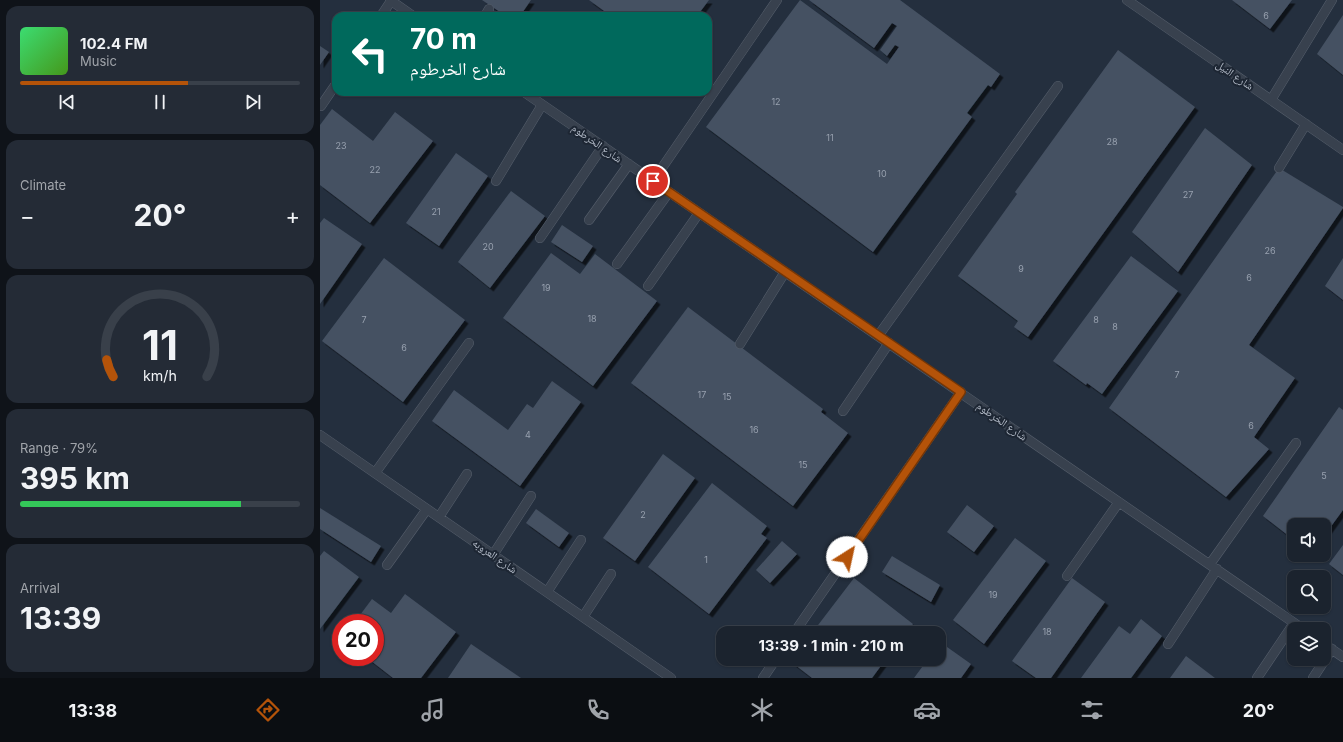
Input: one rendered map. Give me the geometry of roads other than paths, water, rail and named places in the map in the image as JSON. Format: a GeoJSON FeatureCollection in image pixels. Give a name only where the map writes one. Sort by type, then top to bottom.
{"type":"FeatureCollection","features":[{"type":"Feature","properties":{"kind":"lane"},"geometry":{"type":"LineString","coordinates":[[384,12],[391,0],[408,12]]}},
{"type":"Feature","properties":{"kind":"lane"},"geometry":{"type":"LineString","coordinates":[[712,96],[778,0]]}},
{"type":"Feature","properties":{"kind":"lane","name":"شارع النيل"},"geometry":{"type":"LineString","coordinates":[[1127,0],[1343,150]]}},
{"type":"Feature","properties":{"kind":"lane"},"geometry":{"type":"LineString","coordinates":[[1271,100],[1332,0]]}},
{"type":"Feature","properties":{"kind":"lane"},"geometry":{"type":"LineString","coordinates":[[878,336],[1058,86]]}},
{"type":"Feature","properties":{"kind":"lane"},"geometry":{"type":"LineString","coordinates":[[321,106],[332,90]]}},
{"type":"Feature","properties":{"kind":"lane","name":"شارع الخرطوم"},"geometry":{"type":"LineString","coordinates":[[530,96],[1293,622]]}},
{"type":"Feature","properties":{"kind":"lane"},"geometry":{"type":"LineString","coordinates":[[653,181],[712,96]]}},
{"type":"Feature","properties":{"kind":"lane"},"geometry":{"type":"LineString","coordinates":[[496,180],[542,105]]}},
{"type":"Feature","properties":{"kind":"lane"},"geometry":{"type":"LineString","coordinates":[[1279,168],[1306,124]]}},
{"type":"Feature","properties":{"kind":"lane"},"geometry":{"type":"LineString","coordinates":[[540,238],[603,146]]}},
{"type":"Feature","properties":{"kind":"lane"},"geometry":{"type":"LineString","coordinates":[[589,220],[629,164]]}},
{"type":"Feature","properties":{"kind":"lane"},"geometry":{"type":"LineString","coordinates":[[617,264],[669,192]]}},
{"type":"Feature","properties":{"kind":"lane"},"geometry":{"type":"LineString","coordinates":[[648,286],[699,213]]}},
{"type":"Feature","properties":{"kind":"lane"},"geometry":{"type":"LineString","coordinates":[[740,344],[785,272]]}},
{"type":"Feature","properties":{"kind":"lane"},"geometry":{"type":"LineString","coordinates":[[375,473],[469,343]]}},
{"type":"Feature","properties":{"kind":"lane"},"geometry":{"type":"LineString","coordinates":[[843,410],[889,343]]}},
{"type":"Feature","properties":{"kind":"lane"},"geometry":{"type":"LineString","coordinates":[[799,626],[961,392]]}},
{"type":"Feature","properties":{"kind":"lane","name":"شارع العروبه"},"geometry":{"type":"LineString","coordinates":[[320,434],[671,678]]}},
{"type":"Feature","properties":{"kind":"lane"},"geometry":{"type":"LineString","coordinates":[[1168,644],[1213,567],[1296,444]]}},
{"type":"Feature","properties":{"kind":"lane"},"geometry":{"type":"LineString","coordinates":[[439,517],[467,474]]}},
{"type":"Feature","properties":{"kind":"lane"},"geometry":{"type":"LineString","coordinates":[[493,555],[531,496]]}},
{"type":"Feature","properties":{"kind":"lane"},"geometry":{"type":"LineString","coordinates":[[1067,576],[1119,502]]}},
{"type":"Feature","properties":{"kind":"lane"},"geometry":{"type":"LineString","coordinates":[[388,565],[427,509]]}},
{"type":"Feature","properties":{"kind":"lane"},"geometry":{"type":"LineString","coordinates":[[547,592],[581,540]]}},
{"type":"Feature","properties":{"kind":"lane"},"geometry":{"type":"LineString","coordinates":[[583,617],[611,574]]}},
{"type":"Feature","properties":{"kind":"lane"},"geometry":{"type":"LineString","coordinates":[[1257,678],[1287,633]]}},
{"type":"Feature","properties":{"kind":"lane"},"geometry":{"type":"LineString","coordinates":[[1313,678],[1332,649],[1343,657]]}},
{"type":"Feature","properties":{"kind":"lane"},"geometry":{"type":"LineString","coordinates":[[763,678],[771,666]]}}]}
